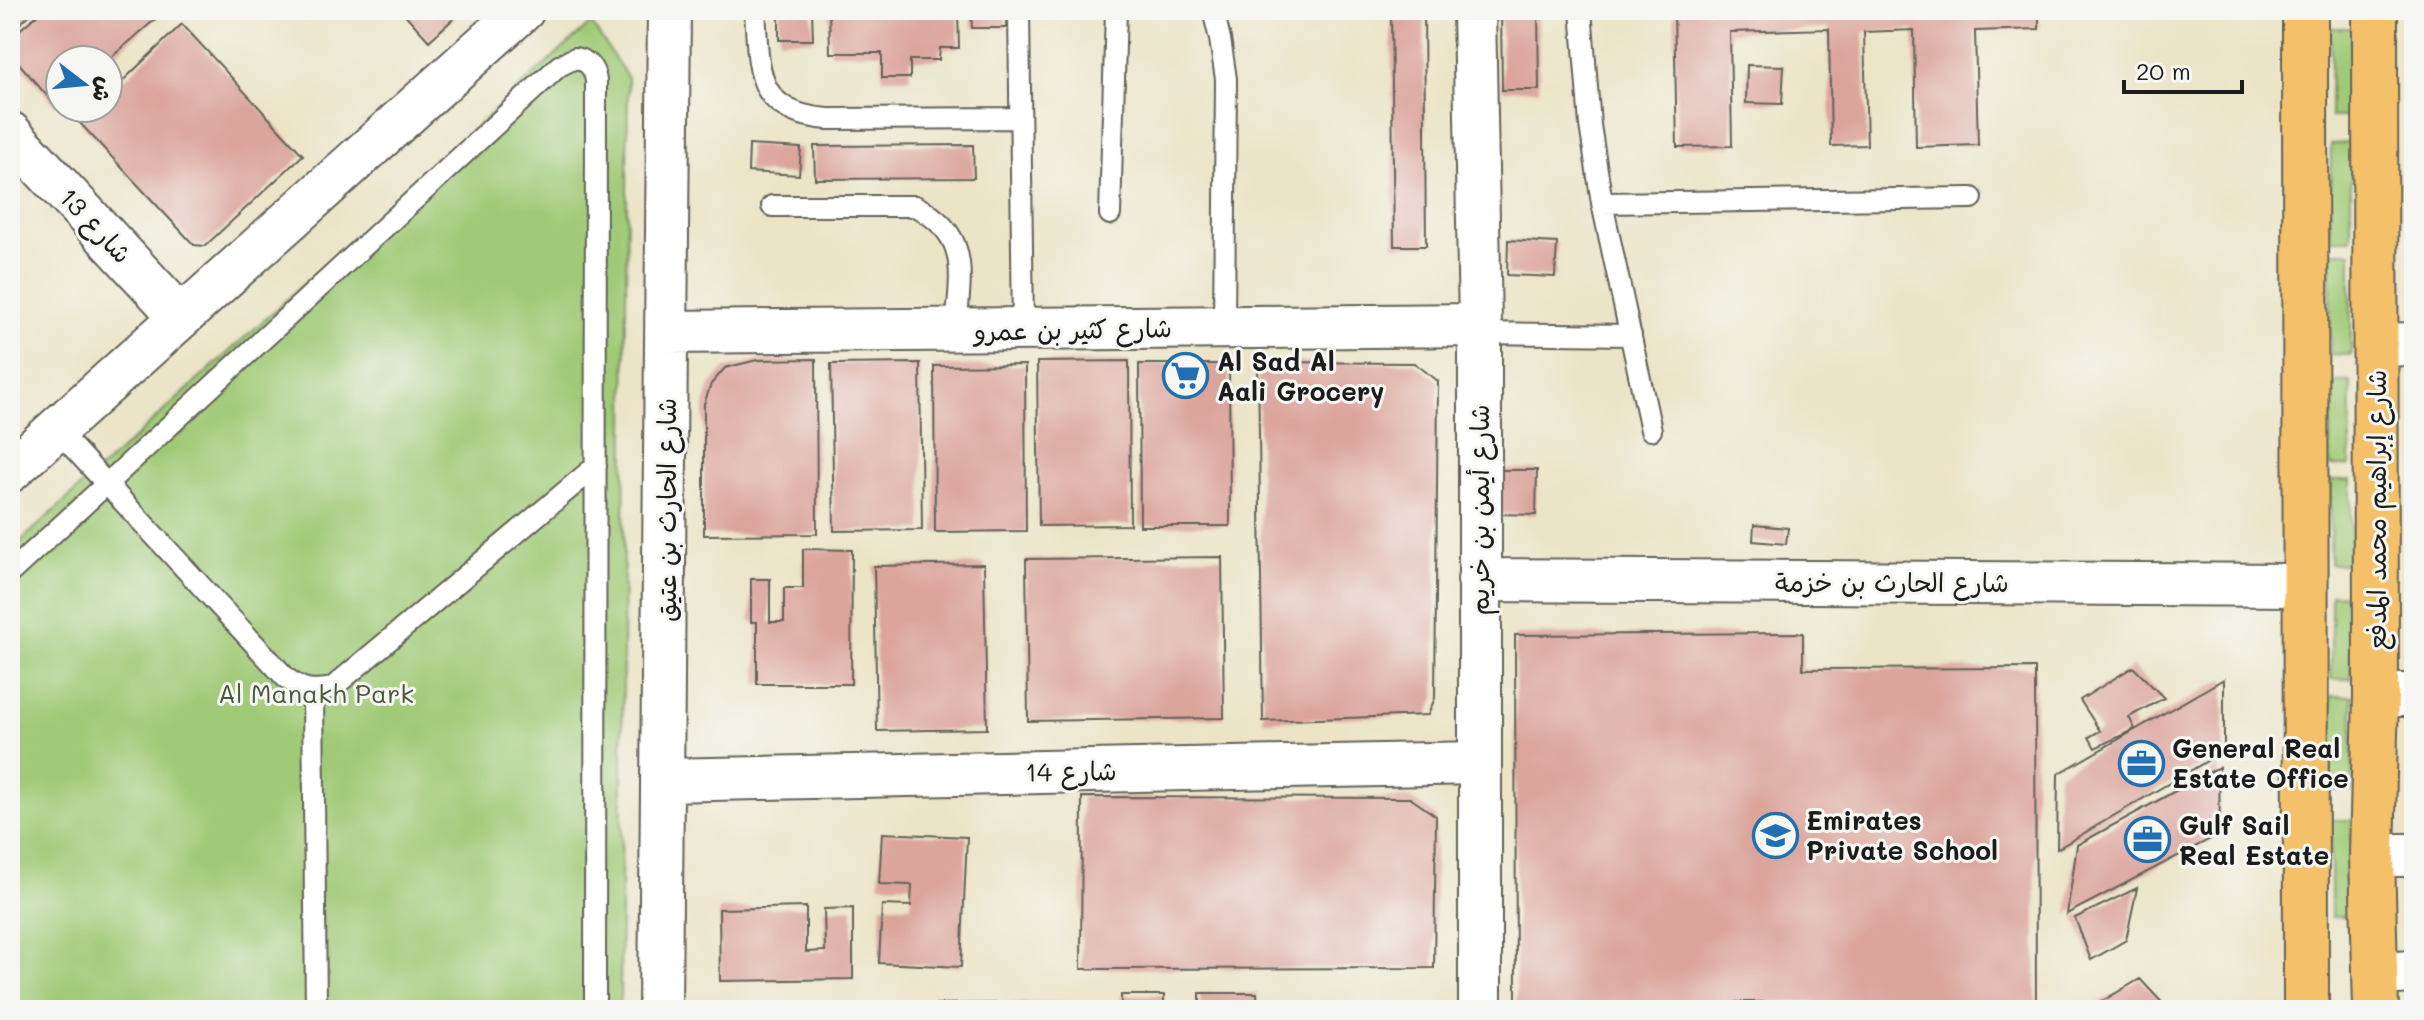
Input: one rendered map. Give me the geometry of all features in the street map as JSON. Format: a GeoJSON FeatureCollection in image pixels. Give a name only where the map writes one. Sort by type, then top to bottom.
{"type":"FeatureCollection","features":[{"type":"Feature","properties":{"kind":"main road"},"geometry":{"type":"LineString","coordinates":[[2305,10],[2306,1010]]}},
{"type":"Feature","properties":{"kind":"main road","name":"شارع إبراهيم محمد المدفع"},"geometry":{"type":"LineString","coordinates":[[2375,10],[2395,345],[2395,695],[2389,985]]}},
{"type":"Feature","properties":{"kind":"street"},"geometry":{"type":"LineString","coordinates":[[10,471],[523,10]]}},
{"type":"Feature","properties":{"kind":"street","name":"شارع الحارث بن عتيق"},"geometry":{"type":"LineString","coordinates":[[660,1010],[669,10]]}},
{"type":"Feature","properties":{"kind":"street","name":"شارع أيمن بن خريم"},"geometry":{"type":"LineString","coordinates":[[1474,10],[1480,329],[1480,1010]]}},
{"type":"Feature","properties":{"kind":"street","name":"شارع 13"},"geometry":{"type":"LineString","coordinates":[[10,133],[181,317]]}},
{"type":"Feature","properties":{"kind":"street","name":"شارع كثير بن عمرو"},"geometry":{"type":"LineString","coordinates":[[667,332],[1224,327],[1480,329]]}},
{"type":"Feature","properties":{"kind":"street","name":"شارع الحارث بن خزمة"},"geometry":{"type":"LineString","coordinates":[[1479,580],[2306,585]]}},
{"type":"Feature","properties":{"kind":"street","name":"شارع 14"},"geometry":{"type":"LineString","coordinates":[[663,780],[1478,763]]}},
{"type":"Feature","properties":{"kind":"lane"},"geometry":{"type":"LineString","coordinates":[[755,10],[761,78],[771,96],[787,110],[807,118],[828,119],[1020,118]]}},
{"type":"Feature","properties":{"kind":"lane"},"geometry":{"type":"LineString","coordinates":[[1019,10],[1023,329]]}},
{"type":"Feature","properties":{"kind":"lane"},"geometry":{"type":"LineString","coordinates":[[1110,214],[1116,10]]}},
{"type":"Feature","properties":{"kind":"lane"},"geometry":{"type":"LineString","coordinates":[[1213,10],[1226,79],[1224,327]]}},
{"type":"Feature","properties":{"kind":"lane"},"geometry":{"type":"LineString","coordinates":[[1581,10],[1590,125],[1602,203],[1651,430]]}},
{"type":"Feature","properties":{"kind":"lane"},"geometry":{"type":"LineString","coordinates":[[10,573],[559,66],[575,58],[590,65],[596,81],[595,1010]]}},
{"type":"Feature","properties":{"kind":"lane"},"geometry":{"type":"LineString","coordinates":[[1602,203],[1972,198]]}},
{"type":"Feature","properties":{"kind":"lane"},"geometry":{"type":"LineString","coordinates":[[772,206],[915,206],[935,216],[951,234],[958,255],[960,278],[956,330]]}},
{"type":"Feature","properties":{"kind":"lane"},"geometry":{"type":"LineString","coordinates":[[1480,329],[1631,335]]}},
{"type":"Feature","properties":{"kind":"lane"},"geometry":{"type":"LineString","coordinates":[[56,429],[285,677],[297,687],[313,692],[332,688],[596,466]]}},
{"type":"Feature","properties":{"kind":"lane"},"geometry":{"type":"LineString","coordinates":[[313,692],[316,1010]]}},
{"type":"Feature","properties":{"kind":"green space","name":"Al Manakh Park"},"geometry":{"type":"Polygon","coordinates":[[[591,23],[628,78],[620,1010],[10,1010],[10,551],[591,23]]]}},
{"type":"Feature","properties":{"kind":"green space"},"geometry":{"type":"Polygon","coordinates":[[[2331,28],[2351,28],[2351,117],[2330,117],[2331,28]]]}},
{"type":"Feature","properties":{"kind":"green space"},"geometry":{"type":"Polygon","coordinates":[[[2351,143],[2351,239],[2330,239],[2331,144],[2351,143]]]}},
{"type":"Feature","properties":{"kind":"green space"},"geometry":{"type":"Polygon","coordinates":[[[2331,252],[2351,252],[2351,355],[2330,354],[2331,252]]]}},
{"type":"Feature","properties":{"kind":"green space"},"geometry":{"type":"Polygon","coordinates":[[[2331,382],[2351,382],[2350,466],[2330,466],[2331,382]]]}},
{"type":"Feature","properties":{"kind":"green space"},"geometry":{"type":"Polygon","coordinates":[[[2331,480],[2351,480],[2351,564],[2330,564],[2331,480]]]}},
{"type":"Feature","properties":{"kind":"green space"},"geometry":{"type":"Polygon","coordinates":[[[2331,594],[2351,595],[2351,679],[2331,679],[2331,594]]]}},
{"type":"Feature","properties":{"kind":"green space"},"geometry":{"type":"Polygon","coordinates":[[[2331,696],[2353,696],[2352,791],[2331,790],[2331,696]]]}},
{"type":"Feature","properties":{"kind":"green space"},"geometry":{"type":"Polygon","coordinates":[[[2331,820],[2352,820],[2352,917],[2331,917],[2331,820]]]}},
{"type":"Feature","properties":{"kind":"building"},"geometry":{"type":"Polygon","coordinates":[[[10,10],[35,10],[10,33],[10,10]]]}},
{"type":"Feature","properties":{"kind":"building"},"geometry":{"type":"Polygon","coordinates":[[[43,10],[166,10],[124,46],[44,44],[44,92],[10,53],[10,38],[43,10]]]}},
{"type":"Feature","properties":{"kind":"building"},"geometry":{"type":"Polygon","coordinates":[[[401,10],[463,10],[429,41],[401,10]]]}},
{"type":"Feature","properties":{"kind":"building"},"geometry":{"type":"Polygon","coordinates":[[[779,10],[812,10],[813,40],[779,40],[779,10]]]}},
{"type":"Feature","properties":{"kind":"building"},"geometry":{"type":"Polygon","coordinates":[[[829,10],[958,10],[959,48],[940,48],[939,60],[910,60],[910,78],[882,78],[882,53],[830,53],[829,10]]]}},
{"type":"Feature","properties":{"kind":"building"},"geometry":{"type":"Polygon","coordinates":[[[971,10],[1006,10],[1006,28],[972,28],[971,10]]]}},
{"type":"Feature","properties":{"kind":"building"},"geometry":{"type":"Polygon","coordinates":[[[1391,10],[1424,10],[1426,246],[1394,246],[1391,10]]]}},
{"type":"Feature","properties":{"kind":"building"},"geometry":{"type":"Polygon","coordinates":[[[1501,10],[1538,10],[1539,90],[1502,90],[1501,10]]]}},
{"type":"Feature","properties":{"kind":"building"},"geometry":{"type":"Polygon","coordinates":[[[1674,10],[2039,10],[2039,29],[1975,31],[1978,145],[1916,147],[1914,30],[1864,32],[1867,145],[1831,146],[1829,29],[1730,32],[1732,146],[1677,147],[1674,10]]]}},
{"type":"Feature","properties":{"kind":"building"},"geometry":{"type":"Polygon","coordinates":[[[182,24],[303,155],[205,246],[194,245],[81,124],[124,124],[124,80],[182,24]]]}},
{"type":"Feature","properties":{"kind":"building"},"geometry":{"type":"Polygon","coordinates":[[[1747,65],[1784,66],[1782,104],[1746,103],[1747,65]]]}},
{"type":"Feature","properties":{"kind":"building"},"geometry":{"type":"Polygon","coordinates":[[[749,145],[801,148],[799,175],[748,172],[749,145]]]}},
{"type":"Feature","properties":{"kind":"building"},"geometry":{"type":"Polygon","coordinates":[[[973,145],[974,178],[815,179],[814,146],[973,145]]]}},
{"type":"Feature","properties":{"kind":"building"},"geometry":{"type":"Polygon","coordinates":[[[1508,240],[1557,243],[1555,277],[1507,275],[1508,240]]]}},
{"type":"Feature","properties":{"kind":"building"},"geometry":{"type":"Polygon","coordinates":[[[816,359],[817,534],[704,535],[704,404],[711,384],[725,368],[757,360],[816,359]]]}},
{"type":"Feature","properties":{"kind":"building"},"geometry":{"type":"Polygon","coordinates":[[[1129,361],[1130,525],[1039,526],[1037,362],[1129,361]]]}},
{"type":"Feature","properties":{"kind":"building"},"geometry":{"type":"Polygon","coordinates":[[[1258,362],[1414,363],[1438,381],[1435,698],[1428,715],[1263,721],[1258,362]]]}},
{"type":"Feature","properties":{"kind":"building"},"geometry":{"type":"Polygon","coordinates":[[[920,363],[922,530],[834,531],[831,364],[920,363]]]}},
{"type":"Feature","properties":{"kind":"building"},"geometry":{"type":"Polygon","coordinates":[[[1139,364],[1229,364],[1230,526],[1140,526],[1139,364]]]}},
{"type":"Feature","properties":{"kind":"building"},"geometry":{"type":"Polygon","coordinates":[[[1025,365],[1026,531],[935,532],[934,366],[1025,365]]]}},
{"type":"Feature","properties":{"kind":"building"},"geometry":{"type":"Polygon","coordinates":[[[1499,470],[1537,470],[1536,515],[1498,514],[1499,470]]]}},
{"type":"Feature","properties":{"kind":"building"},"geometry":{"type":"Polygon","coordinates":[[[1754,525],[1788,528],[1786,544],[1753,541],[1754,525]]]}},
{"type":"Feature","properties":{"kind":"building"},"geometry":{"type":"Polygon","coordinates":[[[803,549],[852,550],[851,684],[757,684],[757,622],[751,622],[751,579],[770,579],[770,622],[784,622],[784,588],[803,588],[803,549]]]}},
{"type":"Feature","properties":{"kind":"building"},"geometry":{"type":"Polygon","coordinates":[[[1222,557],[1224,718],[1028,721],[1026,559],[1222,557]]]}},
{"type":"Feature","properties":{"kind":"building"},"geometry":{"type":"Polygon","coordinates":[[[984,564],[987,729],[877,731],[874,566],[984,564]]]}},
{"type":"Feature","properties":{"kind":"building","name":"Emirates Private School"},"geometry":{"type":"Polygon","coordinates":[[[1803,633],[1803,669],[2035,668],[2036,1010],[1815,1010],[1815,1002],[1736,1002],[1736,1010],[1516,1010],[1515,635],[1803,633]]]}},
{"type":"Feature","properties":{"kind":"building"},"geometry":{"type":"Polygon","coordinates":[[[2133,667],[2164,698],[2129,717],[2135,729],[2095,748],[2089,737],[2100,731],[2080,700],[2133,667]]]}},
{"type":"Feature","properties":{"kind":"building","name":"General Real Estate Office"},"geometry":{"type":"Polygon","coordinates":[[[2224,679],[2224,751],[2057,849],[2058,774],[2224,679]]]}},
{"type":"Feature","properties":{"kind":"building","name":"Gulf Sail Real Estate"},"geometry":{"type":"Polygon","coordinates":[[[2219,767],[2220,834],[2067,914],[2077,845],[2219,767]]]}},
{"type":"Feature","properties":{"kind":"building"},"geometry":{"type":"Polygon","coordinates":[[[1082,797],[1410,798],[1436,816],[1434,968],[1081,969],[1082,797]]]}},
{"type":"Feature","properties":{"kind":"building"},"geometry":{"type":"Polygon","coordinates":[[[882,833],[967,837],[961,967],[879,963],[882,905],[911,906],[912,885],[879,884],[882,833]]]}},
{"type":"Feature","properties":{"kind":"building"},"geometry":{"type":"Polygon","coordinates":[[[2137,888],[2126,940],[2091,960],[2075,918],[2137,888]]]}},
{"type":"Feature","properties":{"kind":"building"},"geometry":{"type":"Polygon","coordinates":[[[806,907],[806,952],[825,951],[824,909],[853,908],[853,979],[720,981],[719,909],[806,907]]]}},
{"type":"Feature","properties":{"kind":"building"},"geometry":{"type":"Polygon","coordinates":[[[2140,979],[2169,1010],[2087,1010],[2140,979]]]}},
{"type":"Feature","properties":{"kind":"building"},"geometry":{"type":"Polygon","coordinates":[[[1200,993],[1257,993],[1258,1010],[1200,1010],[1200,993]]]}},
{"type":"Feature","properties":{"kind":"building"},"geometry":{"type":"Polygon","coordinates":[[[1121,995],[1164,995],[1164,1010],[1121,1010],[1121,995]]]}},
{"type":"Feature","properties":{"kind":"building"},"geometry":{"type":"Polygon","coordinates":[[[1071,1002],[1071,1010],[936,1010],[936,1004],[1071,1002]]]}},
{"type":"Feature","properties":{"kind":"place","name":"Al Sad Al Aali Grocery"},"geometry":{"type":"Point","coordinates":[1186,376]}},
{"type":"Feature","properties":{"kind":"place","name":"General Real Estate Office"},"geometry":{"type":"Point","coordinates":[2141,763]}},
{"type":"Feature","properties":{"kind":"place","name":"Emirates Private School"},"geometry":{"type":"Point","coordinates":[1775,835]}},
{"type":"Feature","properties":{"kind":"place","name":"Gulf Sail Real Estate"},"geometry":{"type":"Point","coordinates":[2148,840]}}]}
